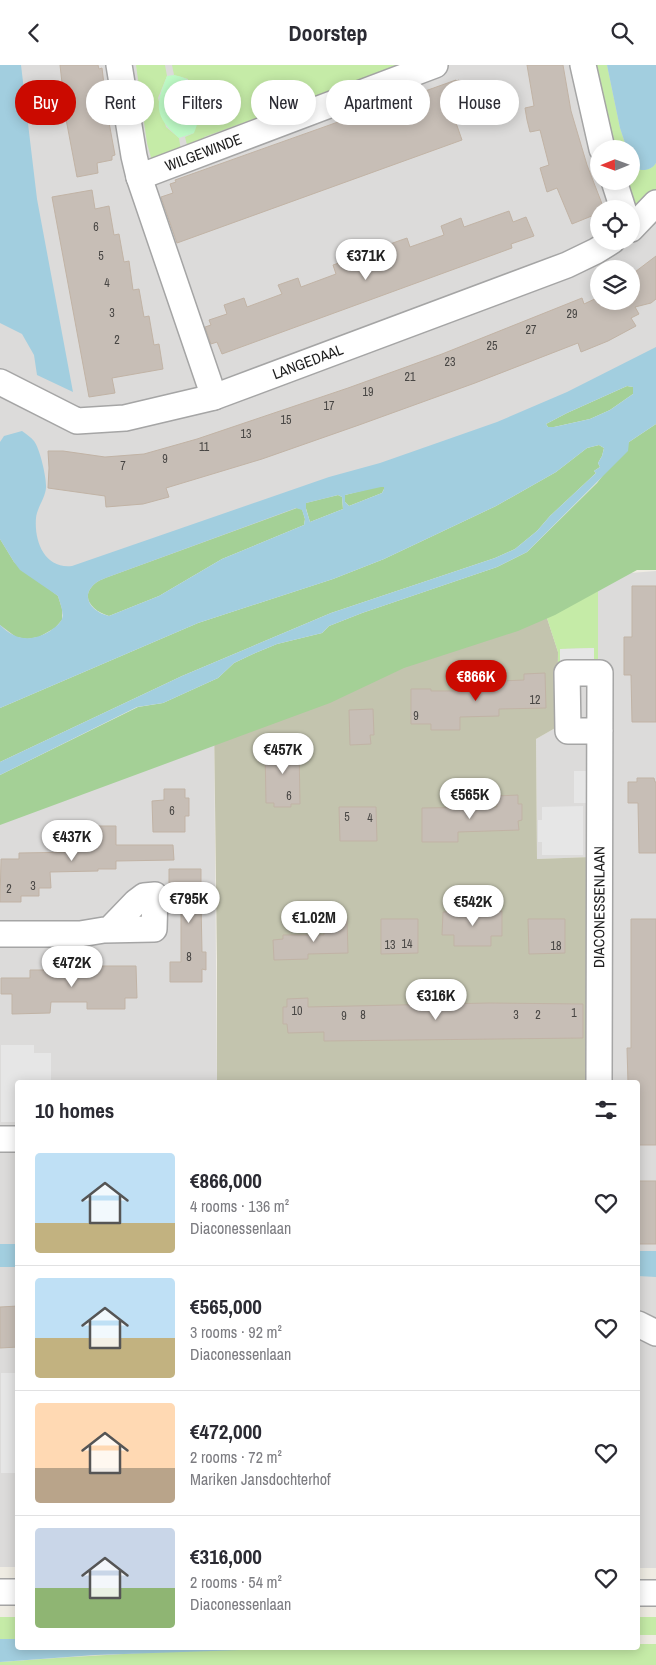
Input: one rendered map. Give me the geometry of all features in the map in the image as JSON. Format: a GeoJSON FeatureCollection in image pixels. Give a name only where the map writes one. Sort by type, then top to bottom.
{"type":"FeatureCollection","features":[{"type":"Feature","properties":{"kind":"street"},"geometry":{"type":"LineString","coordinates":[[119,65],[139,177],[214,397]]}},
{"type":"Feature","properties":{"kind":"street","name":"WILGEWINDE"},"geometry":{"type":"LineString","coordinates":[[139,177],[435,65]]}},
{"type":"Feature","properties":{"kind":"street"},"geometry":{"type":"LineString","coordinates":[[583,65],[600,140]]}},
{"type":"Feature","properties":{"kind":"street"},"geometry":{"type":"LineString","coordinates":[[640,220],[656,203]]}},
{"type":"Feature","properties":{"kind":"street","name":"LANGEDAAL"},"geometry":{"type":"LineString","coordinates":[[0,383],[77,421],[125,418],[214,397],[567,265],[598,250]]}},
{"type":"Feature","properties":{"kind":"street","name":"DIACONESSENLAAN"},"geometry":{"type":"LineString","coordinates":[[599,1080],[600,731]]}},
{"type":"Feature","properties":{"kind":"street"},"geometry":{"type":"LineString","coordinates":[[0,934],[80,934],[109,930]]}},
{"type":"Feature","properties":{"kind":"street"},"geometry":{"type":"LineString","coordinates":[[0,1139],[15,1139]]}},
{"type":"Feature","properties":{"kind":"street"},"geometry":{"type":"LineString","coordinates":[[640,1325],[656,1333]]}},
{"type":"Feature","properties":{"kind":"street"},"geometry":{"type":"LineString","coordinates":[[0,1592],[15,1592]]}},
{"type":"Feature","properties":{"kind":"street"},"geometry":{"type":"LineString","coordinates":[[640,1593],[656,1593]]}},
{"type":"Feature","properties":{"kind":"shaded area"},"geometry":{"type":"Polygon","coordinates":[[[0,65],[656,65],[656,354],[0,642],[0,65]]]}},
{"type":"Feature","properties":{"kind":"shaded area"},"geometry":{"type":"Polygon","coordinates":[[[656,571],[656,1568],[640,1568],[640,1080],[588,1080],[590,857],[537,859],[536,739],[557,727],[558,652],[547,618],[618,574],[656,571]]]}},
{"type":"Feature","properties":{"kind":"shaded area"},"geometry":{"type":"Polygon","coordinates":[[[547,618],[558,652],[557,727],[536,739],[537,859],[591,857],[588,1080],[217,1080],[214,722],[538,619],[547,618]]]}},
{"type":"Feature","properties":{"kind":"shaded area"},"geometry":{"type":"Polygon","coordinates":[[[594,648],[594,665],[560,665],[560,649],[594,648]]]}},
{"type":"Feature","properties":{"kind":"shaded area"},"geometry":{"type":"Polygon","coordinates":[[[214,722],[217,1080],[15,1080],[15,1567],[0,1567],[0,817],[214,722]]]}},
{"type":"Feature","properties":{"kind":"shaded area"},"geometry":{"type":"Polygon","coordinates":[[[574,771],[591,771],[591,803],[574,803],[574,771]]]}},
{"type":"Feature","properties":{"kind":"shaded area"},"geometry":{"type":"Polygon","coordinates":[[[583,806],[583,855],[542,855],[542,842],[538,842],[538,820],[542,820],[542,807],[583,806]]]}},
{"type":"Feature","properties":{"kind":"shaded area"},"geometry":{"type":"Polygon","coordinates":[[[1,1045],[34,1045],[34,1053],[51,1053],[51,1080],[15,1080],[15,1122],[1,1122],[1,1045]]]}},
{"type":"Feature","properties":{"kind":"shaded area"},"geometry":{"type":"Polygon","coordinates":[[[1,1373],[15,1373],[15,1473],[1,1473],[1,1373]]]}},
{"type":"Feature","properties":{"kind":"green space"},"geometry":{"type":"Polygon","coordinates":[[[136,65],[165,65],[167,76],[158,98],[164,125],[179,138],[181,151],[152,161],[144,125],[154,125],[154,80],[138,80],[136,65]]]}},
{"type":"Feature","properties":{"kind":"green space"},"geometry":{"type":"Polygon","coordinates":[[[172,65],[415,65],[365,80],[326,80],[326,92],[316,96],[316,80],[251,80],[251,120],[241,124],[241,80],[188,80],[174,75],[172,65]]]}},
{"type":"Feature","properties":{"kind":"green space"},"geometry":{"type":"Polygon","coordinates":[[[592,65],[607,65],[624,140],[609,140],[592,65]]]}},
{"type":"Feature","properties":{"kind":"green space"},"geometry":{"type":"Polygon","coordinates":[[[174,75],[188,80],[166,80],[167,76],[174,75]]]}},
{"type":"Feature","properties":{"kind":"green space"},"geometry":{"type":"Polygon","coordinates":[[[164,84],[164,122],[159,110],[160,95],[164,84]]]}},
{"type":"Feature","properties":{"kind":"green space"},"geometry":{"type":"Polygon","coordinates":[[[167,125],[196,125],[194,133],[179,138],[167,125]]]}},
{"type":"Feature","properties":{"kind":"green space"},"geometry":{"type":"Polygon","coordinates":[[[193,125],[237,125],[204,137],[205,142],[188,149],[185,137],[194,133],[193,125]]]}},
{"type":"Feature","properties":{"kind":"green space"},"geometry":{"type":"Polygon","coordinates":[[[656,163],[656,192],[640,207],[640,200],[631,200],[627,190],[640,190],[640,167],[648,169],[656,163]]]}},
{"type":"Feature","properties":{"kind":"green space"},"geometry":{"type":"Polygon","coordinates":[[[627,386],[633,387],[633,394],[610,410],[590,419],[554,427],[548,427],[546,424],[567,413],[627,386]]]}},
{"type":"Feature","properties":{"kind":"green space"},"geometry":{"type":"Polygon","coordinates":[[[656,424],[656,570],[637,570],[555,615],[518,631],[404,668],[330,703],[0,825],[0,775],[138,707],[163,703],[218,678],[234,663],[253,654],[277,644],[322,633],[329,626],[497,567],[527,552],[597,483],[629,442],[656,424]]]}},
{"type":"Feature","properties":{"kind":"green space"},"geometry":{"type":"Polygon","coordinates":[[[599,445],[604,448],[598,463],[600,467],[594,471],[596,473],[550,516],[537,531],[515,549],[495,558],[331,613],[182,676],[0,762],[0,708],[198,623],[333,579],[384,559],[496,506],[556,472],[587,448],[599,445]]]}},
{"type":"Feature","properties":{"kind":"green space"},"geometry":{"type":"Polygon","coordinates":[[[380,486],[384,487],[382,493],[349,506],[345,502],[345,495],[380,486]]]}},
{"type":"Feature","properties":{"kind":"green space"},"geometry":{"type":"Polygon","coordinates":[[[338,495],[342,497],[343,509],[310,522],[306,503],[338,495]]]}},
{"type":"Feature","properties":{"kind":"green space"},"geometry":{"type":"Polygon","coordinates":[[[297,508],[302,509],[305,519],[304,525],[222,559],[159,596],[109,616],[97,611],[88,598],[91,587],[101,580],[297,508]]]}},
{"type":"Feature","properties":{"kind":"green space"},"geometry":{"type":"Polygon","coordinates":[[[0,539],[14,562],[58,596],[62,609],[62,620],[55,628],[39,637],[27,639],[16,637],[0,625],[0,539]]]}},
{"type":"Feature","properties":{"kind":"green space"},"geometry":{"type":"Polygon","coordinates":[[[598,591],[598,665],[594,665],[594,648],[561,649],[560,665],[558,666],[558,652],[547,618],[598,591]]]}},
{"type":"Feature","properties":{"kind":"green space"},"geometry":{"type":"Polygon","coordinates":[[[0,1617],[15,1617],[15,1639],[0,1639],[0,1617]]]}},
{"type":"Feature","properties":{"kind":"green space"},"geometry":{"type":"Polygon","coordinates":[[[640,1617],[656,1617],[656,1635],[640,1635],[640,1617]]]}},
{"type":"Feature","properties":{"kind":"green space"},"geometry":{"type":"Polygon","coordinates":[[[640,1644],[656,1644],[656,1665],[0,1665],[0,1662],[186,1651],[640,1650],[640,1644]]]}},
{"type":"Feature","properties":{"kind":"water"},"geometry":{"type":"Polygon","coordinates":[[[0,65],[21,65],[23,80],[15,80],[15,125],[28,125],[37,199],[73,392],[37,375],[34,355],[22,334],[0,323],[0,65]]]}},
{"type":"Feature","properties":{"kind":"water"},"geometry":{"type":"Polygon","coordinates":[[[607,65],[656,65],[656,163],[654,166],[647,170],[640,170],[640,140],[624,140],[607,65]]]}},
{"type":"Feature","properties":{"kind":"water"},"geometry":{"type":"Polygon","coordinates":[[[656,347],[656,424],[629,442],[628,451],[527,552],[497,567],[329,626],[322,633],[277,644],[253,654],[234,663],[218,678],[163,703],[137,707],[0,775],[0,762],[182,676],[331,613],[495,558],[515,549],[537,531],[550,516],[596,473],[594,471],[600,467],[598,463],[604,448],[599,445],[587,448],[556,472],[496,506],[384,559],[333,579],[198,623],[0,708],[0,625],[18,637],[30,638],[50,631],[62,619],[62,607],[58,596],[20,570],[0,539],[0,442],[4,436],[22,431],[34,441],[42,463],[46,485],[36,518],[39,545],[48,558],[55,563],[63,566],[72,566],[329,477],[380,463],[497,422],[567,392],[656,347]],[[627,386],[546,424],[548,427],[554,427],[590,419],[610,410],[633,394],[633,387],[627,386]],[[381,487],[345,495],[345,502],[349,506],[382,493],[384,487],[381,487]],[[338,495],[306,503],[310,522],[343,509],[342,497],[338,495]],[[296,508],[108,577],[91,587],[88,598],[97,611],[109,616],[159,596],[222,559],[304,525],[305,519],[302,510],[296,508]]]}},
{"type":"Feature","properties":{"kind":"water"},"geometry":{"type":"Polygon","coordinates":[[[0,1244],[15,1244],[15,1267],[0,1267],[0,1244]]]}},
{"type":"Feature","properties":{"kind":"water"},"geometry":{"type":"Polygon","coordinates":[[[640,1251],[656,1251],[656,1277],[640,1276],[640,1251]]]}},
{"type":"Feature","properties":{"kind":"water"},"geometry":{"type":"Polygon","coordinates":[[[0,1639],[15,1639],[15,1650],[239,1650],[95,1655],[0,1662],[0,1639]]]}},
{"type":"Feature","properties":{"kind":"building"},"geometry":{"type":"Polygon","coordinates":[[[60,65],[98,65],[99,69],[102,68],[103,80],[86,80],[86,125],[109,125],[115,155],[112,156],[112,160],[97,163],[98,173],[77,177],[67,125],[76,125],[76,80],[62,80],[60,65]]]}},
{"type":"Feature","properties":{"kind":"building"},"geometry":{"type":"Polygon","coordinates":[[[527,65],[563,65],[571,111],[590,173],[590,190],[597,190],[601,200],[590,200],[590,217],[572,224],[557,188],[547,192],[540,168],[549,165],[540,130],[530,132],[525,108],[534,106],[527,65]]]}},
{"type":"Feature","properties":{"kind":"building"},"geometry":{"type":"Polygon","coordinates":[[[440,86],[440,125],[457,125],[462,140],[177,243],[161,197],[173,193],[170,184],[176,182],[175,180],[330,125],[430,125],[430,89],[440,86]]]}},
{"type":"Feature","properties":{"kind":"building"},"geometry":{"type":"Polygon","coordinates":[[[92,190],[95,209],[109,206],[114,235],[119,234],[124,262],[129,261],[133,290],[139,289],[144,317],[149,316],[154,345],[159,344],[163,369],[112,378],[115,393],[89,397],[52,197],[92,190]]]}},
{"type":"Feature","properties":{"kind":"building"},"geometry":{"type":"Polygon","coordinates":[[[509,211],[513,222],[526,217],[534,236],[511,244],[512,248],[222,354],[217,342],[211,344],[205,327],[211,325],[209,320],[227,314],[224,305],[244,298],[247,307],[282,294],[278,285],[298,278],[301,287],[336,274],[333,265],[352,258],[356,267],[390,255],[387,245],[407,238],[410,247],[444,235],[441,226],[461,218],[464,227],[509,211]]]}},
{"type":"Feature","properties":{"kind":"building"},"geometry":{"type":"Polygon","coordinates":[[[656,256],[656,299],[651,303],[640,306],[640,268],[656,256]]]}},
{"type":"Feature","properties":{"kind":"building"},"geometry":{"type":"Polygon","coordinates":[[[582,298],[584,304],[590,301],[590,310],[637,310],[639,314],[631,318],[636,326],[608,341],[581,352],[578,343],[359,425],[262,459],[166,488],[169,497],[143,504],[106,507],[105,496],[48,488],[48,451],[63,451],[105,457],[144,454],[197,439],[348,388],[442,354],[582,298]]]}},
{"type":"Feature","properties":{"kind":"building"},"geometry":{"type":"Polygon","coordinates":[[[632,586],[656,586],[656,722],[632,722],[631,675],[624,675],[624,637],[632,637],[632,586]]]}},
{"type":"Feature","properties":{"kind":"building"},"geometry":{"type":"Polygon","coordinates":[[[545,673],[546,708],[499,709],[499,716],[460,717],[460,730],[431,730],[431,724],[411,724],[411,689],[478,691],[478,682],[524,680],[524,674],[545,673]]]}},
{"type":"Feature","properties":{"kind":"building"},"geometry":{"type":"Polygon","coordinates":[[[373,709],[374,735],[370,735],[371,744],[350,745],[349,710],[373,709]]]}},
{"type":"Feature","properties":{"kind":"building"},"geometry":{"type":"Polygon","coordinates":[[[274,744],[290,744],[290,747],[299,747],[300,804],[291,804],[291,807],[274,807],[274,803],[266,803],[265,747],[274,747],[274,744]]]}},
{"type":"Feature","properties":{"kind":"building"},"geometry":{"type":"Polygon","coordinates":[[[637,778],[654,778],[656,782],[656,853],[639,853],[638,803],[628,803],[628,782],[637,782],[637,778]]]}},
{"type":"Feature","properties":{"kind":"building"},"geometry":{"type":"Polygon","coordinates":[[[164,789],[185,789],[185,798],[189,798],[189,816],[185,816],[185,832],[153,832],[152,801],[164,800],[164,789]]]}},
{"type":"Feature","properties":{"kind":"building"},"geometry":{"type":"Polygon","coordinates":[[[518,795],[518,804],[522,804],[522,820],[518,821],[519,830],[458,832],[458,842],[422,842],[422,808],[497,807],[497,796],[518,795]]]}},
{"type":"Feature","properties":{"kind":"building"},"geometry":{"type":"Polygon","coordinates":[[[339,807],[376,807],[377,841],[340,841],[339,807]]]}},
{"type":"Feature","properties":{"kind":"building"},"geometry":{"type":"Polygon","coordinates":[[[96,826],[116,826],[116,845],[173,845],[174,860],[116,861],[116,869],[50,872],[51,888],[39,888],[39,896],[21,896],[21,902],[0,902],[1,859],[19,859],[19,853],[78,852],[78,832],[96,832],[96,826]]]}},
{"type":"Feature","properties":{"kind":"building"},"geometry":{"type":"Polygon","coordinates":[[[169,869],[201,869],[201,886],[205,886],[205,904],[201,903],[202,952],[206,952],[206,970],[202,969],[202,982],[170,982],[170,962],[181,962],[181,912],[180,901],[169,901],[169,869]]]}},
{"type":"Feature","properties":{"kind":"building"},"geometry":{"type":"Polygon","coordinates":[[[502,911],[502,936],[491,936],[491,946],[454,946],[454,935],[442,935],[443,912],[502,911]]]}},
{"type":"Feature","properties":{"kind":"building"},"geometry":{"type":"Polygon","coordinates":[[[347,919],[348,953],[308,954],[308,959],[274,960],[273,940],[283,939],[283,935],[324,935],[324,927],[328,927],[328,920],[347,919]]]}},
{"type":"Feature","properties":{"kind":"building"},"geometry":{"type":"Polygon","coordinates":[[[381,919],[418,919],[418,953],[381,954],[381,919]]]}},
{"type":"Feature","properties":{"kind":"building"},"geometry":{"type":"Polygon","coordinates":[[[528,919],[565,919],[565,953],[529,954],[528,919]]]}},
{"type":"Feature","properties":{"kind":"building"},"geometry":{"type":"Polygon","coordinates":[[[631,919],[656,919],[656,1145],[640,1145],[640,1080],[628,1080],[627,1048],[631,1048],[631,919]]]}},
{"type":"Feature","properties":{"kind":"building"},"geometry":{"type":"Polygon","coordinates":[[[46,966],[136,966],[137,998],[125,998],[125,1009],[87,1009],[87,1002],[51,1002],[50,1013],[12,1014],[12,994],[1,994],[1,978],[30,978],[30,970],[46,970],[46,966]]]}},
{"type":"Feature","properties":{"kind":"building"},"geometry":{"type":"Polygon","coordinates":[[[308,998],[308,1007],[489,1003],[583,1004],[583,1038],[324,1041],[324,1032],[288,1033],[287,1024],[283,1024],[283,1007],[287,1007],[287,999],[308,998]]]}},
{"type":"Feature","properties":{"kind":"building"},"geometry":{"type":"Polygon","coordinates":[[[640,1181],[656,1181],[656,1244],[640,1244],[640,1181]]]}},
{"type":"Feature","properties":{"kind":"building"},"geometry":{"type":"Polygon","coordinates":[[[15,1306],[15,1347],[0,1348],[0,1307],[15,1306]]]}}]}
